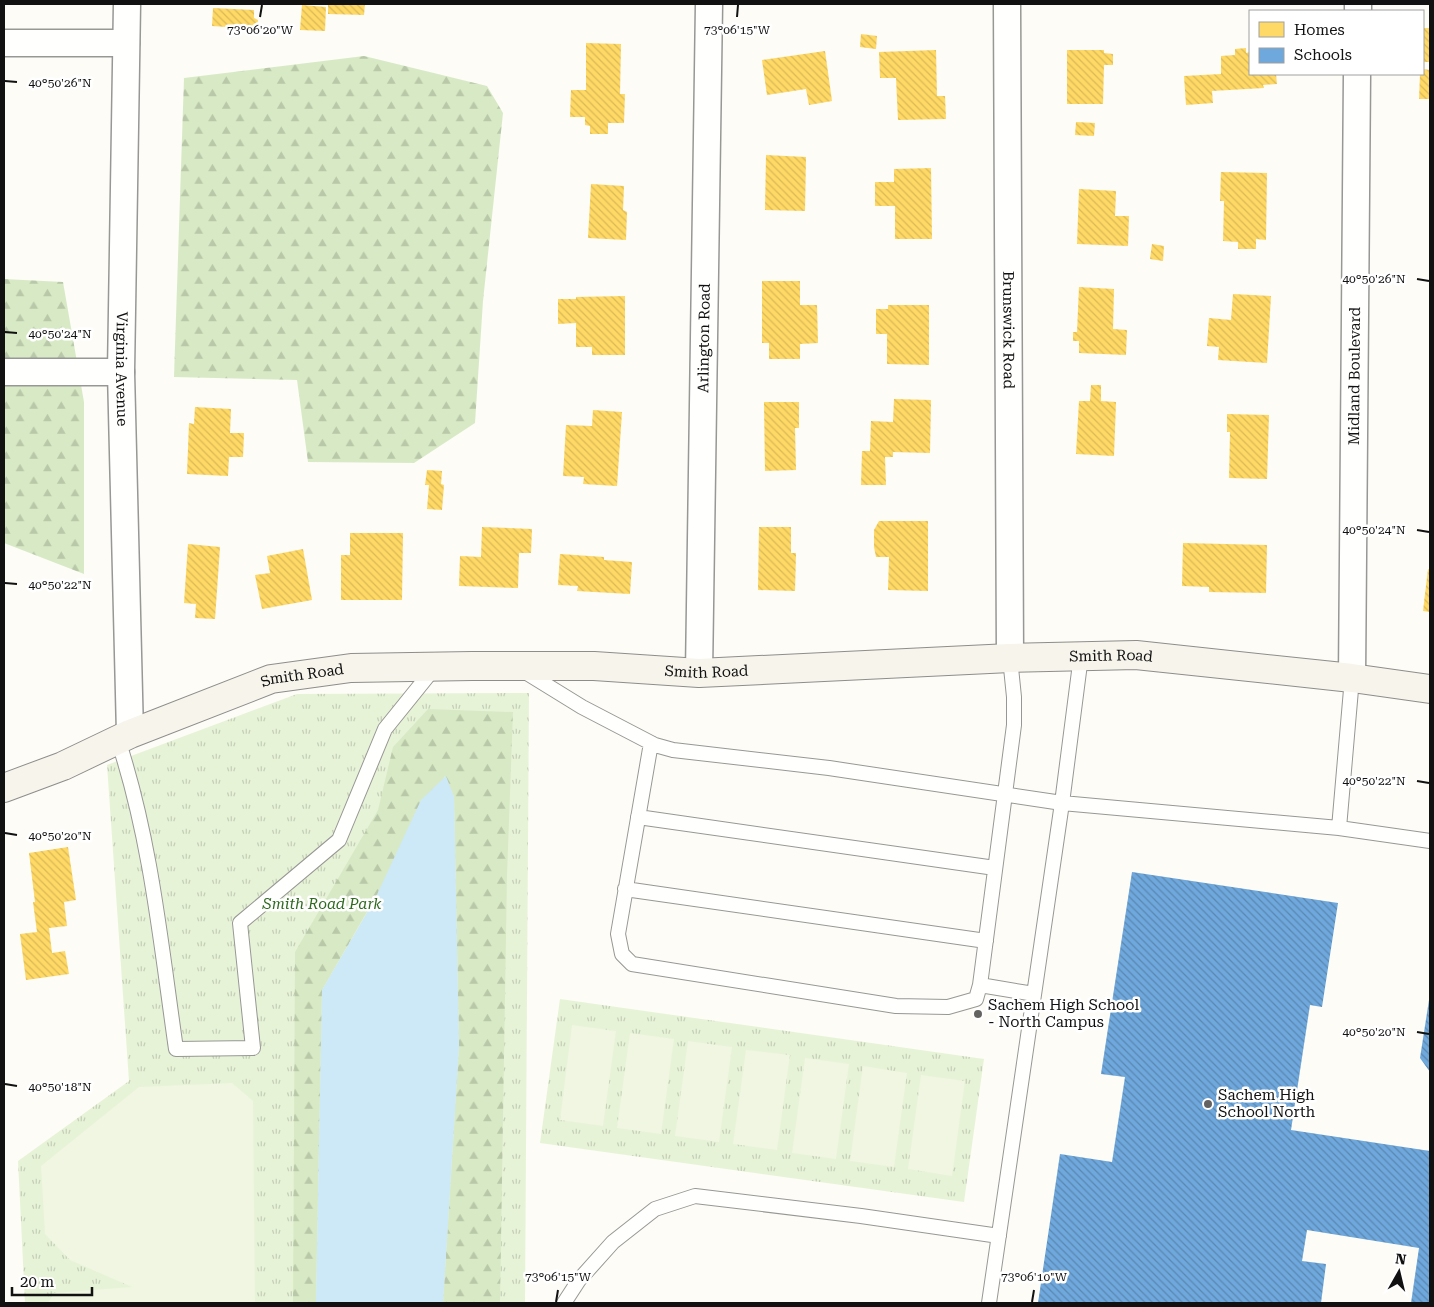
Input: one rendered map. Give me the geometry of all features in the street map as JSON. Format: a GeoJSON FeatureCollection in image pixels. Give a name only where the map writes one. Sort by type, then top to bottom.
{"type":"FeatureCollection","features":[{"type":"Feature","properties":{"kind":"street","name":"Virginia Avenue"},"geometry":{"type":"LineString","coordinates":[[124,737],[121,372],[127,4]]}},
{"type":"Feature","properties":{"kind":"street","name":"Arlington Road"},"geometry":{"type":"LineString","coordinates":[[699,672],[709,4]]}},
{"type":"Feature","properties":{"kind":"street","name":"Brunswick Road"},"geometry":{"type":"LineString","coordinates":[[1007,4],[1010,658]]}},
{"type":"Feature","properties":{"kind":"street"},"geometry":{"type":"LineString","coordinates":[[4,43],[126,43]]}},
{"type":"Feature","properties":{"kind":"street","name":"Midland Boulevard"},"geometry":{"type":"LineString","coordinates":[[1352,678],[1357,75]]}},
{"type":"Feature","properties":{"kind":"street"},"geometry":{"type":"LineString","coordinates":[[4,372],[121,372]]}},
{"type":"Feature","properties":{"kind":"street","name":"Smith Road"},"geometry":{"type":"LineString","coordinates":[[4,788],[63,766],[124,737],[271,679],[351,668],[594,666],[699,672],[1136,654],[1430,688]]}},
{"type":"Feature","properties":{"kind":"lane"},"geometry":{"type":"LineString","coordinates":[[989,1303],[1062,803],[1081,656]]}},
{"type":"Feature","properties":{"kind":"lane"},"geometry":{"type":"LineString","coordinates":[[651,743],[618,934],[622,954],[632,964],[896,1006],[948,1007],[962,1004],[976,999],[980,985],[1014,725],[1014,697],[1010,658]]}},
{"type":"Feature","properties":{"kind":"lane"},"geometry":{"type":"LineString","coordinates":[[516,666],[582,707],[651,743],[673,750],[829,768],[1062,803],[1339,828],[1430,841]]}},
{"type":"Feature","properties":{"kind":"lane"},"geometry":{"type":"LineString","coordinates":[[124,737],[129,772],[148,853],[176,1049],[253,1048],[240,923],[339,840],[385,729],[436,667]]}},
{"type":"Feature","properties":{"kind":"lane"},"geometry":{"type":"LineString","coordinates":[[1339,828],[1352,678]]}},
{"type":"Feature","properties":{"kind":"lane"},"geometry":{"type":"LineString","coordinates":[[638,817],[994,868]]}},
{"type":"Feature","properties":{"kind":"lane"},"geometry":{"type":"LineString","coordinates":[[625,889],[986,940]]}},
{"type":"Feature","properties":{"kind":"lane"},"geometry":{"type":"LineString","coordinates":[[980,985],[1034,994]]}},
{"type":"Feature","properties":{"kind":"lane"},"geometry":{"type":"LineString","coordinates":[[564,1303],[579,1280],[613,1242],[655,1209],[695,1196],[861,1216],[999,1236]]}},
{"type":"Feature","properties":{"kind":"green space"},"geometry":{"type":"Polygon","coordinates":[[[364,56],[487,86],[503,113],[483,301],[475,423],[414,463],[308,462],[297,380],[174,377],[184,78],[364,56]]]}},
{"type":"Feature","properties":{"kind":"green space"},"geometry":{"type":"Polygon","coordinates":[[[4,279],[63,282],[84,402],[84,574],[4,543],[4,279]]]}},
{"type":"Feature","properties":{"kind":"green space","name":"Smith Road Park"},"geometry":{"type":"Polygon","coordinates":[[[529,693],[525,1303],[25,1303],[18,1161],[129,1081],[107,765],[297,694],[529,693]]]}},
{"type":"Feature","properties":{"kind":"green space"},"geometry":{"type":"Polygon","coordinates":[[[428,709],[513,712],[507,876],[500,1303],[443,1303],[459,1046],[454,797],[445,776],[322,990],[316,1303],[293,1303],[295,952],[378,810],[393,747],[428,709]]]}},
{"type":"Feature","properties":{"kind":"green space"},"geometry":{"type":"Polygon","coordinates":[[[560,999],[984,1059],[964,1202],[540,1143],[560,999]]]}},
{"type":"Feature","properties":{"kind":"green space"},"geometry":{"type":"Polygon","coordinates":[[[572,1025],[616,1031],[603,1126],[560,1120],[572,1025]]]}},
{"type":"Feature","properties":{"kind":"green space"},"geometry":{"type":"Polygon","coordinates":[[[630,1033],[674,1039],[661,1134],[617,1128],[630,1033]]]}},
{"type":"Feature","properties":{"kind":"green space"},"geometry":{"type":"Polygon","coordinates":[[[688,1041],[732,1047],[719,1142],[675,1136],[688,1041]]]}},
{"type":"Feature","properties":{"kind":"green space"},"geometry":{"type":"Polygon","coordinates":[[[746,1050],[790,1055],[777,1150],[733,1144],[746,1050]]]}},
{"type":"Feature","properties":{"kind":"green space"},"geometry":{"type":"Polygon","coordinates":[[[805,1058],[849,1064],[836,1159],[792,1153],[805,1058]]]}},
{"type":"Feature","properties":{"kind":"green space"},"geometry":{"type":"Polygon","coordinates":[[[863,1066],[907,1073],[894,1167],[850,1161],[863,1066]]]}},
{"type":"Feature","properties":{"kind":"green space"},"geometry":{"type":"Polygon","coordinates":[[[921,1075],[965,1081],[952,1176],[908,1169],[921,1075]]]}},
{"type":"Feature","properties":{"kind":"green space"},"geometry":{"type":"Polygon","coordinates":[[[232,1083],[253,1101],[255,1303],[48,1303],[54,1293],[132,1287],[70,1260],[45,1234],[41,1166],[139,1087],[232,1083]]]}},
{"type":"Feature","properties":{"kind":"water"},"geometry":{"type":"Polygon","coordinates":[[[446,776],[454,797],[459,1046],[443,1303],[316,1303],[322,990],[375,899],[421,800],[446,776]]]}},
{"type":"Feature","properties":{"kind":"building: Homes"},"geometry":{"type":"Polygon","coordinates":[[[328,4],[365,4],[364,15],[328,14],[328,4]]]}},
{"type":"Feature","properties":{"kind":"building: Homes"},"geometry":{"type":"Polygon","coordinates":[[[302,5],[326,7],[325,31],[300,30],[302,5]]]}},
{"type":"Feature","properties":{"kind":"building: Homes"},"geometry":{"type":"Polygon","coordinates":[[[213,8],[254,10],[254,18],[258,20],[257,29],[212,26],[213,8]]]}},
{"type":"Feature","properties":{"kind":"building: Homes"},"geometry":{"type":"Polygon","coordinates":[[[1424,28],[1430,28],[1430,62],[1424,62],[1424,28]]]}},
{"type":"Feature","properties":{"kind":"building: Homes"},"geometry":{"type":"Polygon","coordinates":[[[861,34],[877,36],[876,49],[860,47],[861,34]]]}},
{"type":"Feature","properties":{"kind":"building: Homes"},"geometry":{"type":"Polygon","coordinates":[[[586,43],[621,44],[620,94],[625,94],[624,123],[608,123],[608,134],[590,134],[590,126],[585,125],[585,117],[570,117],[571,90],[586,90],[586,43]]]}},
{"type":"Feature","properties":{"kind":"building: Homes"},"geometry":{"type":"Polygon","coordinates":[[[1246,48],[1246,53],[1249,52],[1249,75],[1276,75],[1277,84],[1263,85],[1264,88],[1212,91],[1213,103],[1186,105],[1184,76],[1221,74],[1221,56],[1235,55],[1235,49],[1246,48]]]}},
{"type":"Feature","properties":{"kind":"building: Homes"},"geometry":{"type":"Polygon","coordinates":[[[936,50],[937,96],[945,96],[946,119],[898,120],[896,78],[880,78],[879,52],[936,50]]]}},
{"type":"Feature","properties":{"kind":"building: Homes"},"geometry":{"type":"Polygon","coordinates":[[[1067,50],[1104,50],[1104,53],[1113,54],[1113,65],[1104,65],[1103,104],[1067,104],[1067,50]]]}},
{"type":"Feature","properties":{"kind":"building: Homes"},"geometry":{"type":"Polygon","coordinates":[[[825,51],[832,101],[809,105],[806,89],[767,95],[762,60],[825,51]]]}},
{"type":"Feature","properties":{"kind":"building: Homes"},"geometry":{"type":"Polygon","coordinates":[[[1424,69],[1430,70],[1430,99],[1419,99],[1420,75],[1424,75],[1424,69]]]}},
{"type":"Feature","properties":{"kind":"building: Homes"},"geometry":{"type":"Polygon","coordinates":[[[1076,122],[1095,123],[1094,136],[1075,135],[1076,122]]]}},
{"type":"Feature","properties":{"kind":"building: Homes"},"geometry":{"type":"Polygon","coordinates":[[[766,155],[806,157],[805,211],[765,210],[766,155]]]}},
{"type":"Feature","properties":{"kind":"building: Homes"},"geometry":{"type":"Polygon","coordinates":[[[931,168],[932,239],[895,239],[895,206],[875,206],[875,182],[894,182],[894,169],[931,168]]]}},
{"type":"Feature","properties":{"kind":"building: Homes"},"geometry":{"type":"Polygon","coordinates":[[[1221,172],[1267,173],[1266,240],[1256,239],[1256,249],[1238,249],[1238,242],[1223,241],[1224,201],[1220,201],[1221,172]]]}},
{"type":"Feature","properties":{"kind":"building: Homes"},"geometry":{"type":"Polygon","coordinates":[[[591,184],[624,186],[623,210],[627,212],[626,240],[588,238],[591,184]]]}},
{"type":"Feature","properties":{"kind":"building: Homes"},"geometry":{"type":"Polygon","coordinates":[[[1079,189],[1116,191],[1115,216],[1129,216],[1128,246],[1077,244],[1079,189]]]}},
{"type":"Feature","properties":{"kind":"building: Homes"},"geometry":{"type":"Polygon","coordinates":[[[1152,244],[1164,246],[1163,261],[1150,259],[1152,244]]]}},
{"type":"Feature","properties":{"kind":"building: Homes"},"geometry":{"type":"Polygon","coordinates":[[[762,281],[800,281],[800,305],[817,305],[818,343],[800,344],[800,359],[769,359],[769,343],[762,343],[762,281]]]}},
{"type":"Feature","properties":{"kind":"building: Homes"},"geometry":{"type":"Polygon","coordinates":[[[1079,287],[1114,289],[1113,329],[1127,330],[1126,355],[1079,353],[1079,341],[1073,341],[1073,332],[1077,332],[1079,287]]]}},
{"type":"Feature","properties":{"kind":"building: Homes"},"geometry":{"type":"Polygon","coordinates":[[[1233,294],[1271,296],[1267,363],[1218,360],[1219,347],[1207,346],[1209,318],[1231,320],[1233,294]]]}},
{"type":"Feature","properties":{"kind":"building: Homes"},"geometry":{"type":"Polygon","coordinates":[[[625,296],[625,355],[592,355],[592,347],[576,347],[576,323],[558,324],[558,299],[625,296]]]}},
{"type":"Feature","properties":{"kind":"building: Homes"},"geometry":{"type":"Polygon","coordinates":[[[888,305],[929,305],[929,365],[887,364],[887,334],[876,334],[876,309],[888,309],[888,305]]]}},
{"type":"Feature","properties":{"kind":"building: Homes"},"geometry":{"type":"Polygon","coordinates":[[[1091,385],[1101,385],[1101,401],[1116,402],[1114,456],[1076,454],[1079,401],[1090,401],[1091,385]]]}},
{"type":"Feature","properties":{"kind":"building: Homes"},"geometry":{"type":"Polygon","coordinates":[[[894,399],[931,400],[930,453],[893,452],[893,457],[885,457],[886,485],[861,485],[862,451],[870,451],[871,421],[893,422],[894,399]]]}},
{"type":"Feature","properties":{"kind":"building: Homes"},"geometry":{"type":"Polygon","coordinates":[[[764,402],[799,402],[799,428],[795,428],[796,470],[765,471],[764,402]]]}},
{"type":"Feature","properties":{"kind":"building: Homes"},"geometry":{"type":"Polygon","coordinates":[[[195,407],[231,409],[230,433],[244,433],[243,457],[229,457],[228,476],[187,474],[189,423],[194,424],[195,407]]]}},
{"type":"Feature","properties":{"kind":"building: Homes"},"geometry":{"type":"Polygon","coordinates":[[[593,410],[622,412],[617,486],[583,484],[584,477],[563,476],[566,425],[592,426],[593,410]]]}},
{"type":"Feature","properties":{"kind":"building: Homes"},"geometry":{"type":"Polygon","coordinates":[[[1227,414],[1269,415],[1267,479],[1229,478],[1230,432],[1227,432],[1227,414]]]}},
{"type":"Feature","properties":{"kind":"building: Homes"},"geometry":{"type":"Polygon","coordinates":[[[427,470],[442,471],[441,484],[444,485],[442,510],[427,509],[429,485],[425,485],[427,470]]]}},
{"type":"Feature","properties":{"kind":"building: Homes"},"geometry":{"type":"Polygon","coordinates":[[[879,521],[928,521],[928,591],[888,590],[889,557],[876,557],[874,547],[874,530],[879,521]]]}},
{"type":"Feature","properties":{"kind":"building: Homes"},"geometry":{"type":"Polygon","coordinates":[[[482,527],[532,529],[531,553],[519,553],[518,588],[459,586],[460,556],[481,557],[482,527]]]}},
{"type":"Feature","properties":{"kind":"building: Homes"},"geometry":{"type":"Polygon","coordinates":[[[759,527],[791,527],[791,553],[796,553],[795,591],[758,590],[759,527]]]}},
{"type":"Feature","properties":{"kind":"building: Homes"},"geometry":{"type":"Polygon","coordinates":[[[350,533],[403,533],[402,600],[341,600],[341,555],[350,555],[350,533]]]}},
{"type":"Feature","properties":{"kind":"building: Homes"},"geometry":{"type":"Polygon","coordinates":[[[1183,543],[1267,545],[1266,593],[1209,592],[1209,587],[1182,586],[1183,543]]]}},
{"type":"Feature","properties":{"kind":"building: Homes"},"geometry":{"type":"Polygon","coordinates":[[[188,544],[220,547],[215,619],[195,618],[196,604],[184,603],[188,544]]]}},
{"type":"Feature","properties":{"kind":"building: Homes"},"geometry":{"type":"Polygon","coordinates":[[[303,549],[312,600],[262,609],[255,575],[270,573],[267,556],[303,549]]]}},
{"type":"Feature","properties":{"kind":"building: Homes"},"geometry":{"type":"Polygon","coordinates":[[[560,554],[604,557],[604,560],[632,562],[630,594],[577,591],[578,586],[558,585],[560,554]]]}},
{"type":"Feature","properties":{"kind":"building: Homes"},"geometry":{"type":"Polygon","coordinates":[[[1428,569],[1430,570],[1430,612],[1423,611],[1428,569]]]}},
{"type":"Feature","properties":{"kind":"building: Homes"},"geometry":{"type":"Polygon","coordinates":[[[68,847],[76,900],[64,902],[67,926],[49,928],[52,953],[65,951],[69,974],[26,980],[20,934],[37,932],[29,853],[68,847]]]}},
{"type":"Feature","properties":{"kind":"building: Schools","name":"Sachem High School North"},"geometry":{"type":"Polygon","coordinates":[[[1132,872],[1338,903],[1322,1007],[1310,1005],[1291,1130],[1430,1151],[1430,1303],[1411,1303],[1419,1248],[1307,1230],[1302,1261],[1326,1264],[1321,1303],[1038,1303],[1060,1154],[1112,1162],[1125,1077],[1101,1074],[1132,872]]]}},
{"type":"Feature","properties":{"kind":"building: Schools"},"geometry":{"type":"Polygon","coordinates":[[[1430,1000],[1430,1072],[1420,1058],[1430,1000]]]}},
{"type":"Feature","properties":{"kind":"place","name":"Sachem High School - North Campus"},"geometry":{"type":"Point","coordinates":[978,1014]}},
{"type":"Feature","properties":{"kind":"place","name":"Sachem High School North"},"geometry":{"type":"Point","coordinates":[1208,1104]}}]}
